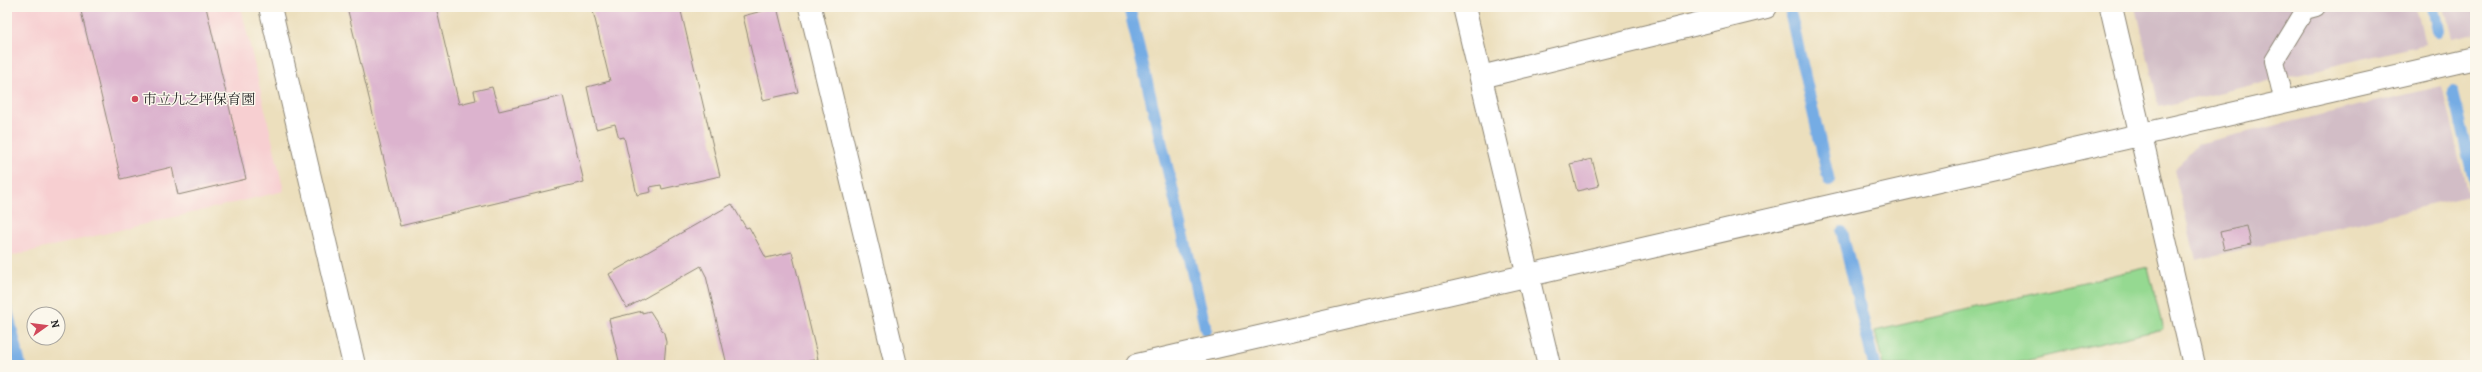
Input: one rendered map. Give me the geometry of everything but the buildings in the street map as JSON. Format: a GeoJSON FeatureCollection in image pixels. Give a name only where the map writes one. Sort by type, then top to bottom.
{"type":"FeatureCollection","features":[{"type":"Feature","properties":{"kind":"street"},"geometry":{"type":"LineString","coordinates":[[270,7],[354,365]]}},
{"type":"Feature","properties":{"kind":"street"},"geometry":{"type":"LineString","coordinates":[[810,7],[896,365]]}},
{"type":"Feature","properties":{"kind":"street"},"geometry":{"type":"LineString","coordinates":[[1464,7],[1549,365]]}},
{"type":"Feature","properties":{"kind":"street"},"geometry":{"type":"LineString","coordinates":[[1481,77],[1766,7]]}},
{"type":"Feature","properties":{"kind":"street"},"geometry":{"type":"LineString","coordinates":[[2112,7],[2194,365]]}},
{"type":"Feature","properties":{"kind":"street"},"geometry":{"type":"LineString","coordinates":[[1137,365],[2475,58]]}},
{"type":"Feature","properties":{"kind":"lane"},"geometry":{"type":"LineString","coordinates":[[2284,102],[2274,61],[2305,10],[2316,7]]}},
{"type":"Feature","properties":{"kind":"shaded area","name":"市立九之坪保育園"},"geometry":{"type":"Polygon","coordinates":[[[7,7],[241,7],[284,191],[7,257],[7,7]]]}},
{"type":"Feature","properties":{"kind":"shaded area"},"geometry":{"type":"Polygon","coordinates":[[[2136,7],[2416,7],[2425,44],[2159,107],[2136,7]]]}},
{"type":"Feature","properties":{"kind":"shaded area"},"geometry":{"type":"Polygon","coordinates":[[[2444,7],[2475,7],[2475,33],[2452,38],[2444,7]]]}},
{"type":"Feature","properties":{"kind":"shaded area"},"geometry":{"type":"Polygon","coordinates":[[[2442,86],[2468,196],[2196,260],[2174,170],[2197,144],[2442,86]]]}},
{"type":"Feature","properties":{"kind":"green space"},"geometry":{"type":"Polygon","coordinates":[[[2148,267],[2163,329],[2008,365],[1883,365],[1875,331],[2148,267]]]}},
{"type":"Feature","properties":{"kind":"waterway"},"geometry":{"type":"LineString","coordinates":[[1129,7],[1206,330]]}},
{"type":"Feature","properties":{"kind":"waterway"},"geometry":{"type":"LineString","coordinates":[[2433,7],[2438,31]]}},
{"type":"Feature","properties":{"kind":"waterway"},"geometry":{"type":"LineString","coordinates":[[1791,16],[1829,181]]}},
{"type":"Feature","properties":{"kind":"waterway"},"geometry":{"type":"LineString","coordinates":[[2453,92],[2475,184]]}},
{"type":"Feature","properties":{"kind":"waterway"},"geometry":{"type":"LineString","coordinates":[[1842,232],[1874,365]]}},
{"type":"Feature","properties":{"kind":"waterway"},"geometry":{"type":"LineString","coordinates":[[7,310],[20,365]]}},
{"type":"Feature","properties":{"kind":"place","name":"市立九之坪保育園"},"geometry":{"type":"Point","coordinates":[135,99]}}]}
